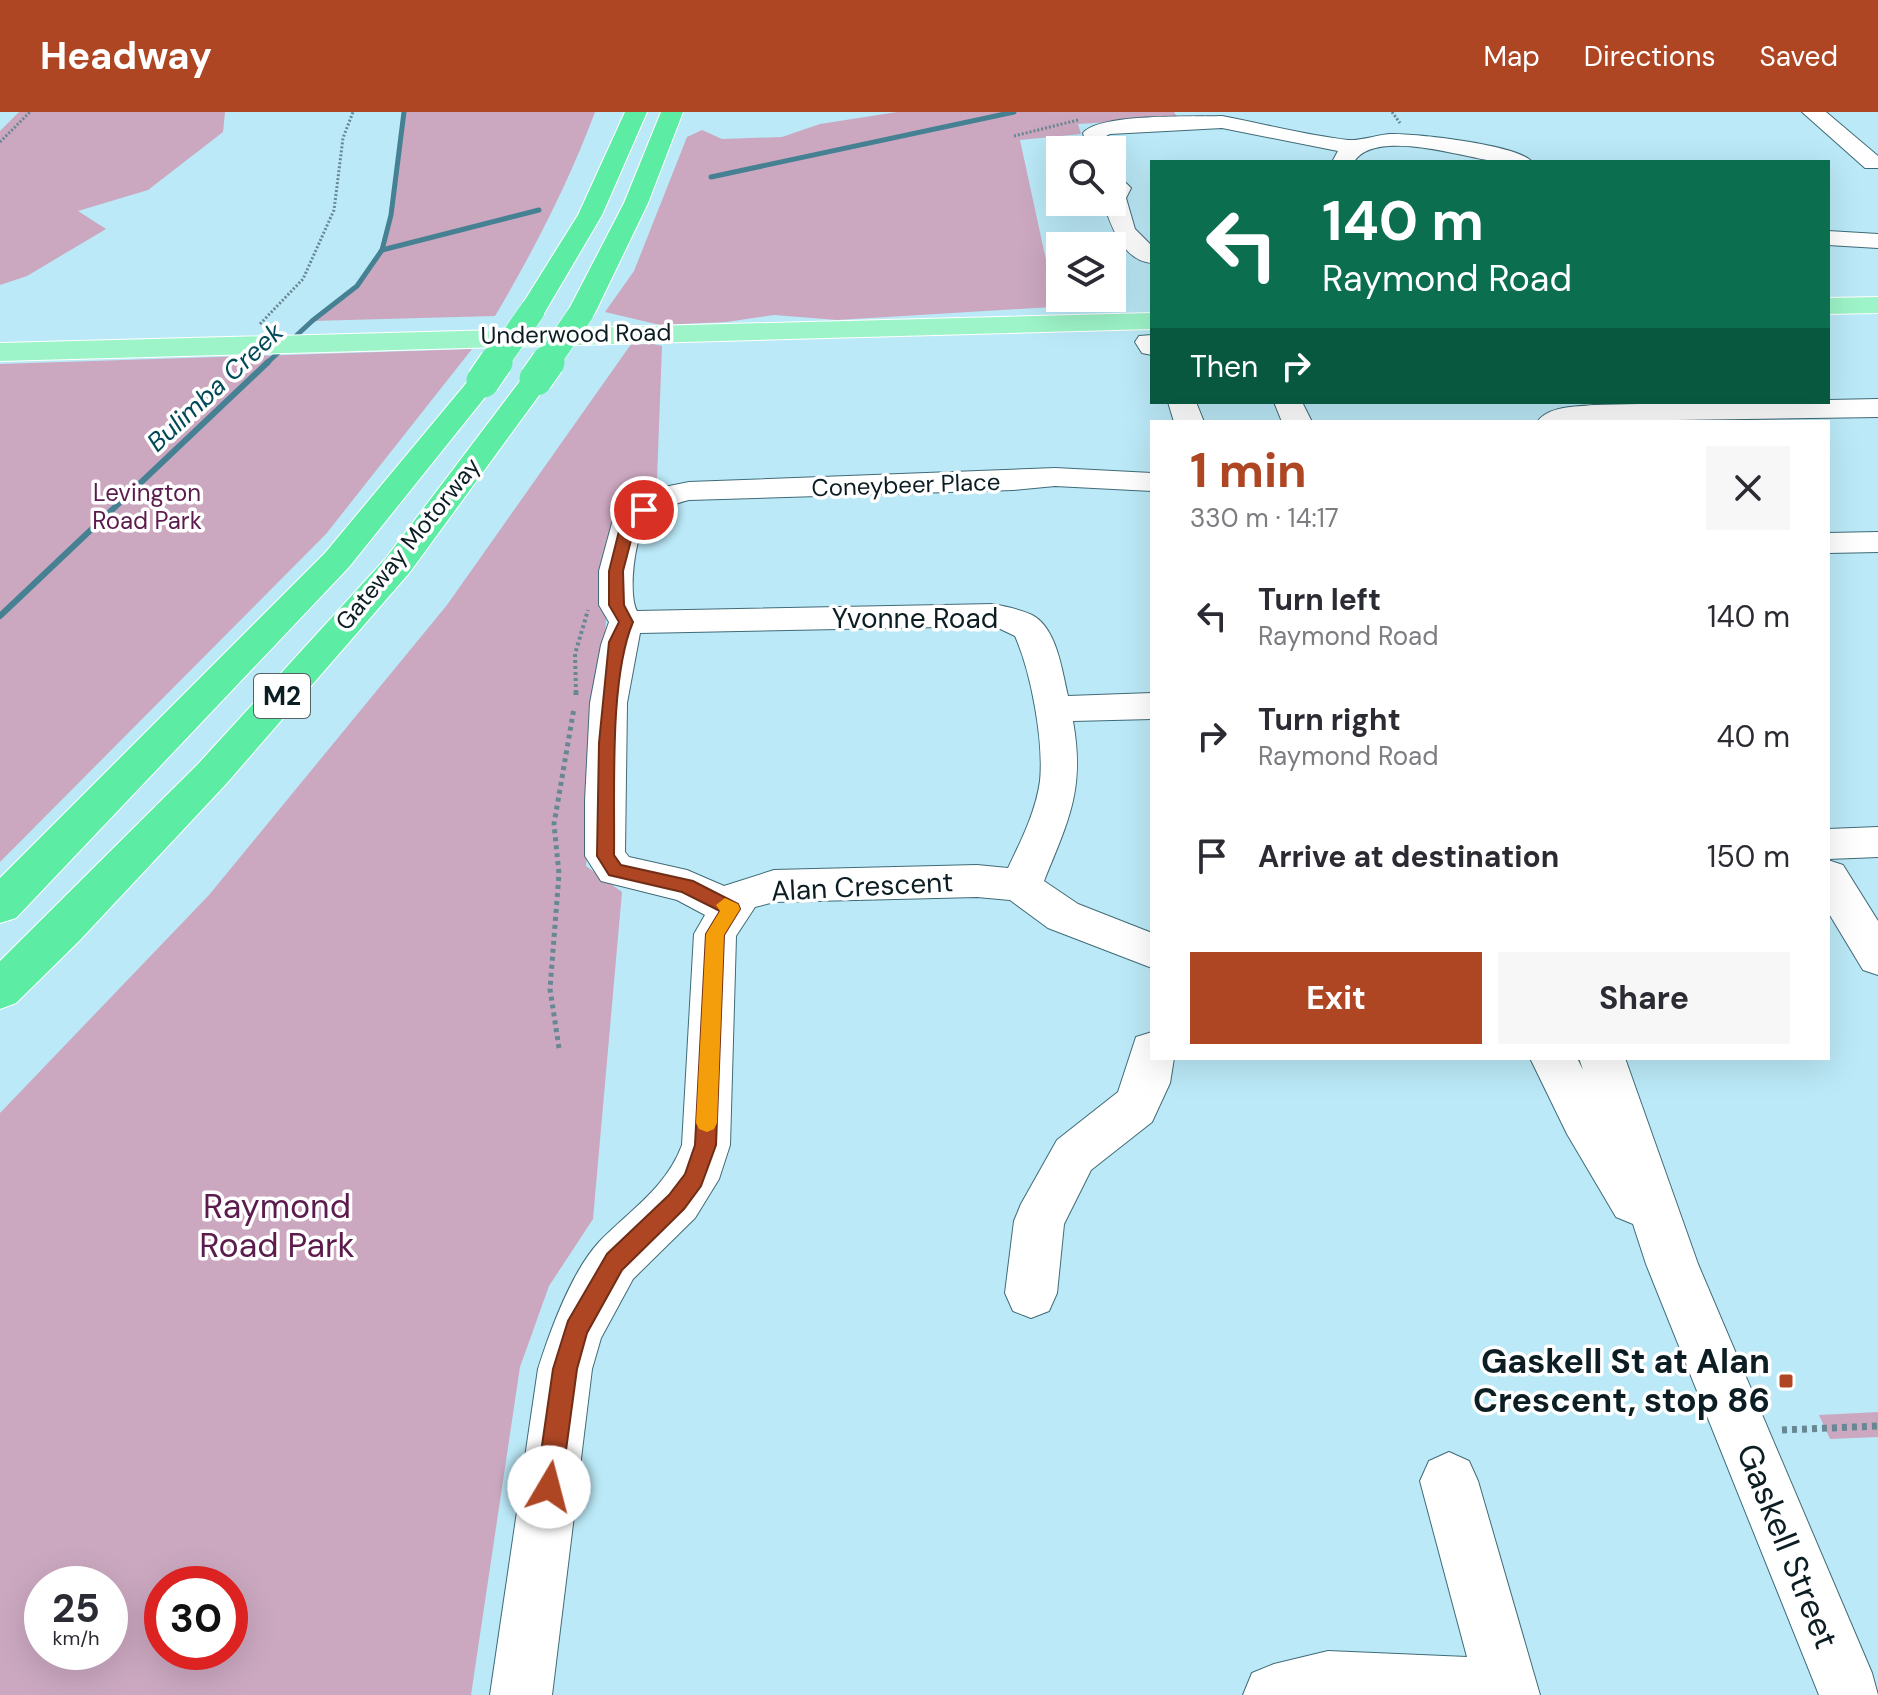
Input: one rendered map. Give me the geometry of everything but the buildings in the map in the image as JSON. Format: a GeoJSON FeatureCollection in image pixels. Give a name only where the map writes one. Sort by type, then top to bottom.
{"type":"FeatureCollection","features":[{"type":"Feature","properties":{"kind":"highway","name":"Gateway Motorway"},"geometry":{"type":"LineString","coordinates":[[0,906],[33,876],[337,560],[483,381],[558,273],[593,210],[636,112]]}},
{"type":"Feature","properties":{"kind":"highway","name":"Gateway Motorway"},"geometry":{"type":"LineString","coordinates":[[0,990],[212,774],[398,565],[581,313],[636,203],[672,112]]}},
{"type":"Feature","properties":{"kind":"main road"},"geometry":{"type":"LineString","coordinates":[[1830,306],[1878,305]]}},
{"type":"Feature","properties":{"kind":"main road","name":"Underwood Road"},"geometry":{"type":"LineString","coordinates":[[0,352],[302,341],[1150,336]]}},
{"type":"Feature","properties":{"kind":"street"},"geometry":{"type":"LineString","coordinates":[[1813,112],[1875,163]]}},
{"type":"Feature","properties":{"kind":"street"},"geometry":{"type":"LineString","coordinates":[[1095,136],[1094,133],[1107,128],[1200,122],[1242,125],[1346,154],[1378,140],[1412,140],[1511,160]]}},
{"type":"Feature","properties":{"kind":"street"},"geometry":{"type":"LineString","coordinates":[[1843,164],[1875,163]]}},
{"type":"Feature","properties":{"kind":"street"},"geometry":{"type":"LineString","coordinates":[[1119,216],[1124,231],[1150,256]]}},
{"type":"Feature","properties":{"kind":"street"},"geometry":{"type":"LineString","coordinates":[[1830,238],[1878,241]]}},
{"type":"Feature","properties":{"kind":"street"},"geometry":{"type":"LineString","coordinates":[[1126,257],[1150,256]]}},
{"type":"Feature","properties":{"kind":"street"},"geometry":{"type":"LineString","coordinates":[[1557,420],[1593,414],[1878,408]]}},
{"type":"Feature","properties":{"kind":"street","name":"Coneybeer Place"},"geometry":{"type":"LineString","coordinates":[[626,622],[616,605],[616,571],[628,523],[660,497],[689,491],[1055,477],[1150,482]]}},
{"type":"Feature","properties":{"kind":"street"},"geometry":{"type":"LineString","coordinates":[[1830,543],[1878,542]]}},
{"type":"Feature","properties":{"kind":"street","name":"Yvonne Road"},"geometry":{"type":"LineString","coordinates":[[626,622],[994,615],[1017,620],[1029,629],[1036,641],[1052,709],[1060,779],[1053,808],[1021,885]]}},
{"type":"Feature","properties":{"kind":"street"},"geometry":{"type":"LineString","coordinates":[[626,622],[617,642],[607,743],[605,856],[616,870],[687,886],[731,909]]}},
{"type":"Feature","properties":{"kind":"street"},"geometry":{"type":"LineString","coordinates":[[1052,709],[1150,706]]}},
{"type":"Feature","properties":{"kind":"street"},"geometry":{"type":"LineString","coordinates":[[1830,844],[1878,842]]}},
{"type":"Feature","properties":{"kind":"street"},"geometry":{"type":"LineString","coordinates":[[1830,879],[1878,958]]}},
{"type":"Feature","properties":{"kind":"street","name":"Alan Crescent"},"geometry":{"type":"LineString","coordinates":[[521,1695],[565,1369],[577,1329],[615,1262],[677,1202],[694,1179],[706,1145],[715,934],[741,895],[774,886],[977,881],[1021,885]]}},
{"type":"Feature","properties":{"kind":"street"},"geometry":{"type":"LineString","coordinates":[[1021,885],[1044,905],[1063,916],[1150,950]]}},
{"type":"Feature","properties":{"kind":"street"},"geometry":{"type":"LineString","coordinates":[[1031,1293],[1039,1221],[1074,1155],[1135,1107],[1147,1083],[1151,1060]]}},
{"type":"Feature","properties":{"kind":"street","name":"Gaskell Street"},"geometry":{"type":"LineString","coordinates":[[1554,1060],[1584,1119],[1672,1264]]}},
{"type":"Feature","properties":{"kind":"street","name":"Gaskell Street"},"geometry":{"type":"LineString","coordinates":[[1603,1060],[1672,1264],[1850,1695]]}},
{"type":"Feature","properties":{"kind":"street"},"geometry":{"type":"LineString","coordinates":[[1274,1695],[1328,1682],[1508,1692],[1449,1481]]}},
{"type":"Feature","properties":{"kind":"path"},"geometry":{"type":"LineString","coordinates":[[0,142],[30,112]]}},
{"type":"Feature","properties":{"kind":"path"},"geometry":{"type":"LineString","coordinates":[[239,344],[303,279],[334,210],[343,138],[353,112]]}},
{"type":"Feature","properties":{"kind":"path"},"geometry":{"type":"LineString","coordinates":[[1014,136],[1090,117]]}},
{"type":"Feature","properties":{"kind":"path"},"geometry":{"type":"LineString","coordinates":[[1741,1432],[1878,1426]]}},
{"type":"Feature","properties":{"kind":"green space"},"geometry":{"type":"Polygon","coordinates":[[[19,112],[225,112],[223,132],[148,190],[78,211],[106,229],[27,276],[0,285],[0,131],[19,112]]]}},
{"type":"Feature","properties":{"kind":"green space"},"geometry":{"type":"Polygon","coordinates":[[[404,112],[595,112],[550,216],[495,316],[312,321],[356,287],[381,250],[393,205],[404,112]]]}},
{"type":"Feature","properties":{"kind":"green space"},"geometry":{"type":"Polygon","coordinates":[[[897,112],[1174,112],[1178,118],[1078,124],[1081,134],[1020,140],[1046,260],[1046,307],[837,320],[774,315],[726,322],[660,325],[605,312],[634,271],[687,137],[702,130],[722,139],[782,137],[820,124],[897,112]]]}},
{"type":"Feature","properties":{"kind":"green space","name":"Raymond Road Park"},"geometry":{"type":"Polygon","coordinates":[[[634,340],[662,346],[657,480],[615,511],[586,866],[622,892],[593,1219],[549,1286],[520,1367],[471,1695],[0,1695],[0,1113],[209,895],[447,605],[634,340]]]}},
{"type":"Feature","properties":{"kind":"green space","name":"Levington Road Park"},"geometry":{"type":"Polygon","coordinates":[[[472,349],[326,534],[0,862],[0,364],[472,349]]]}},
{"type":"Feature","properties":{"kind":"green space"},"geometry":{"type":"Polygon","coordinates":[[[1878,1412],[1878,1437],[1830,1439],[1819,1415],[1878,1412]]]}},
{"type":"Feature","properties":{"kind":"waterway"},"geometry":{"type":"LineString","coordinates":[[382,250],[391,215],[404,112]]}},
{"type":"Feature","properties":{"kind":"waterway"},"geometry":{"type":"LineString","coordinates":[[711,177],[1014,112]]}},
{"type":"Feature","properties":{"kind":"waterway"},"geometry":{"type":"LineString","coordinates":[[382,250],[539,210]]}},
{"type":"Feature","properties":{"kind":"waterway","name":"Bulimba Creek"},"geometry":{"type":"LineString","coordinates":[[266,364],[312,321],[357,286],[382,250]]}},
{"type":"Feature","properties":{"kind":"waterway","name":"Bulimba Creek"},"geometry":{"type":"LineString","coordinates":[[0,616],[268,362]]}},
{"type":"Feature","properties":{"kind":"slow traffic"},"geometry":{"type":"LineString","coordinates":[[707,1123],[715,934],[731,909],[725,905]]}},
{"type":"Feature","properties":{"kind":"place","name":"Gaskell St at Alan Crescent, stop 86"},"geometry":{"type":"Point","coordinates":[1786,1381]}},
{"type":"Feature","properties":{"kind":"route"},"geometry":{"type":"LineString","coordinates":[[549,1487],[565,1369],[577,1329],[593,1295],[615,1262],[677,1202],[694,1179],[706,1145],[715,934],[731,909],[687,886],[616,870],[605,856],[607,743],[617,642],[626,622],[616,605],[616,571],[628,523],[644,510]]}}]}
